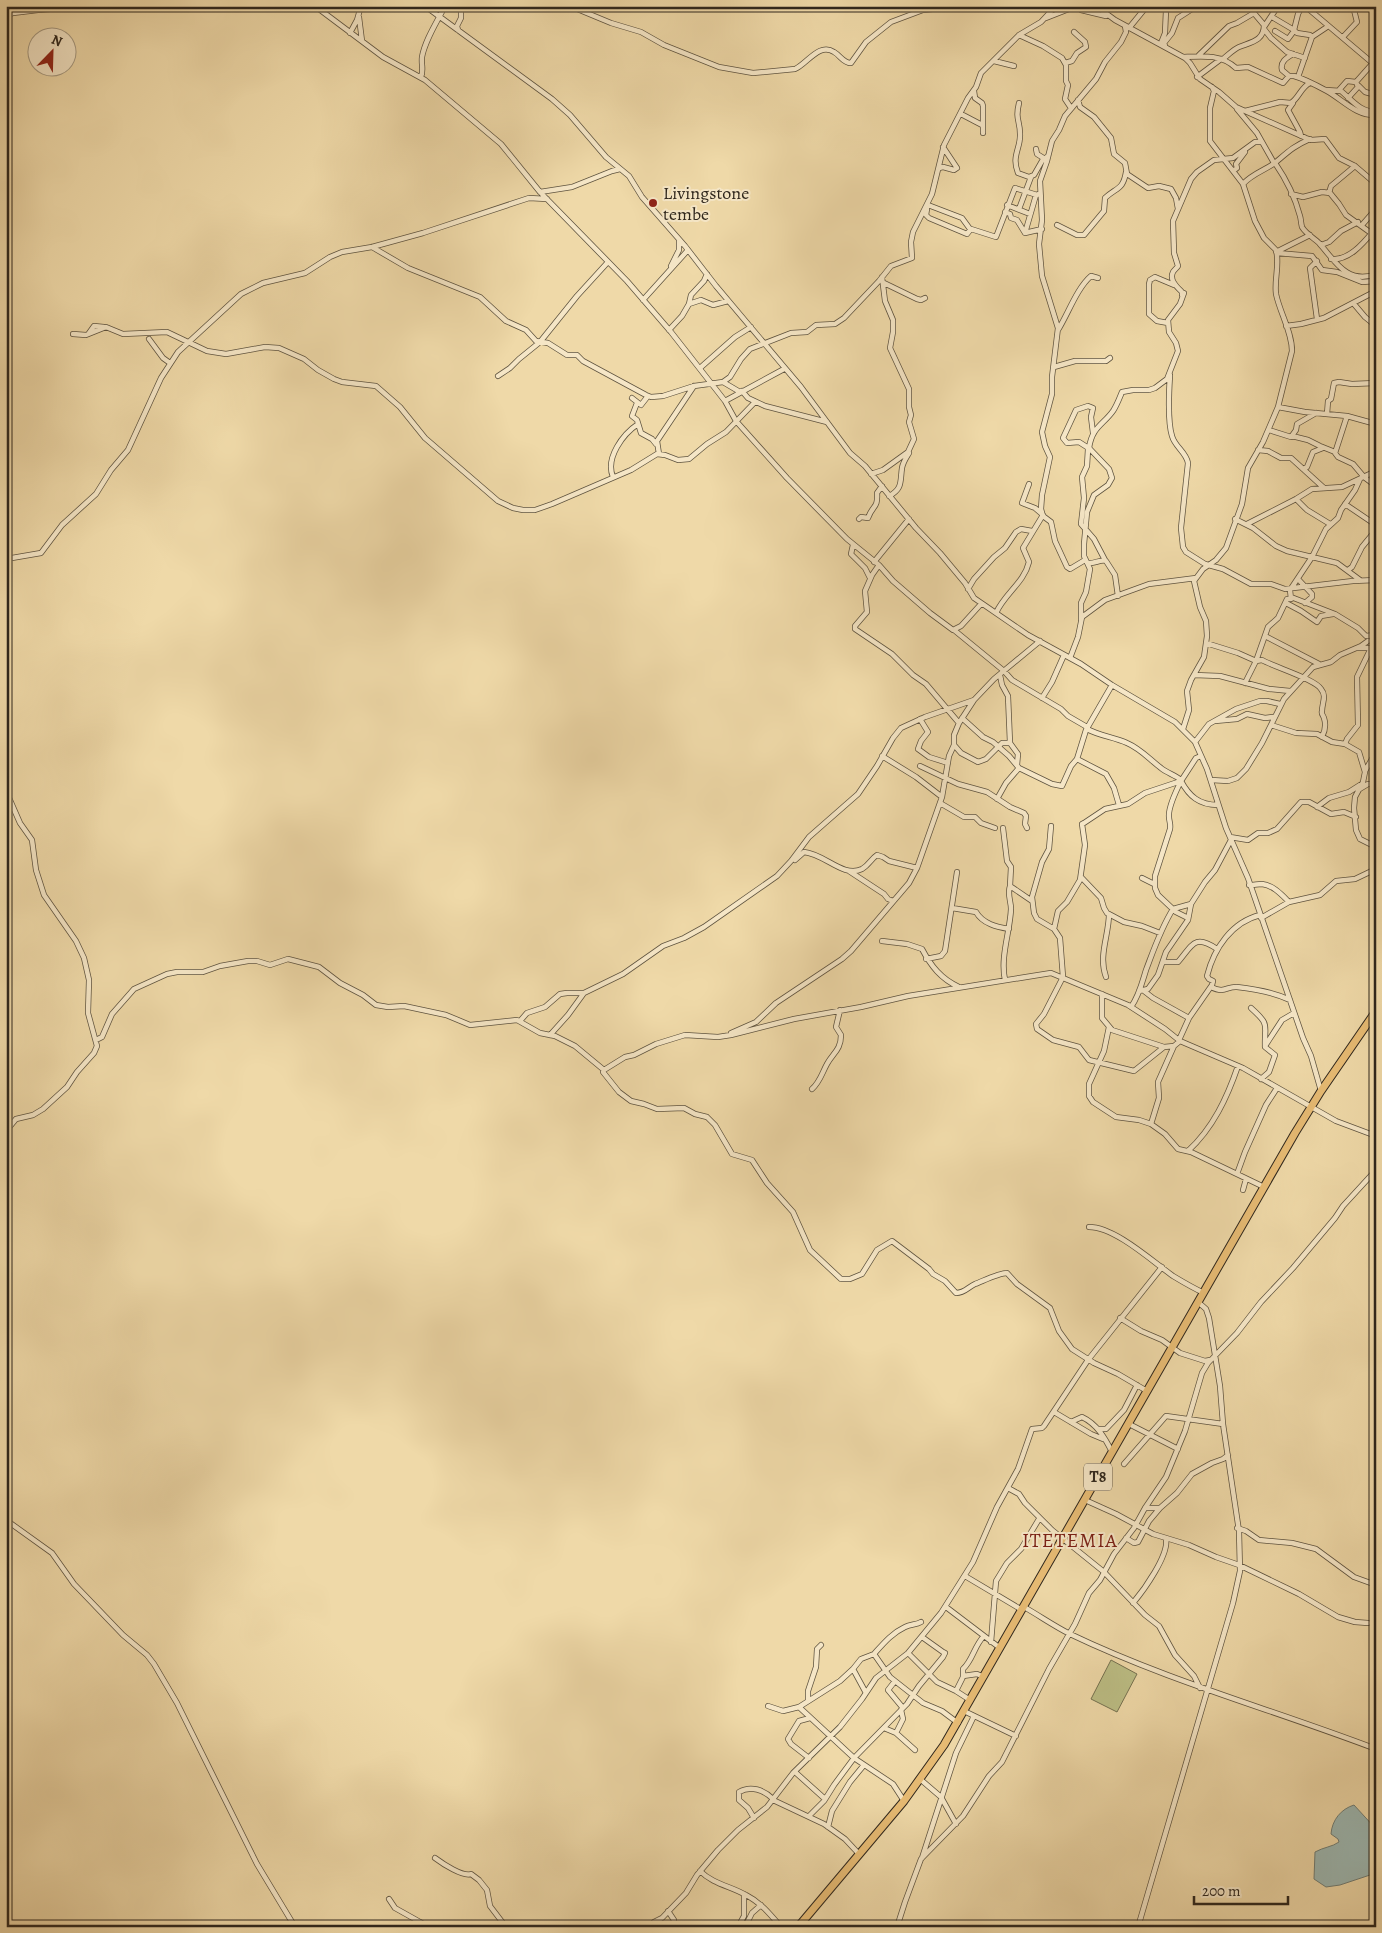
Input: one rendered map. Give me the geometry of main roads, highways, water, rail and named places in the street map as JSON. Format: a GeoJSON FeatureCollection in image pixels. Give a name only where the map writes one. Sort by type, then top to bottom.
{"type":"FeatureCollection","features":[{"type":"Feature","properties":{"kind":"highway","name":"T8"},"geometry":{"type":"LineString","coordinates":[[798,1927],[904,1801],[958,1723],[1310,1107],[1376,1011]]}},
{"type":"Feature","properties":{"kind":"water"},"geometry":{"type":"Polygon","coordinates":[[[1354,1805],[1376,1829],[1376,1873],[1340,1885],[1326,1887],[1314,1879],[1315,1852],[1339,1842],[1331,1834],[1333,1824],[1341,1812],[1354,1805]]]}},
{"type":"Feature","properties":{"kind":"place","name":"Livingstone tembe"},"geometry":{"type":"Point","coordinates":[653,203]}},
{"type":"Feature","properties":{"kind":"district","name":"ITETEMIA"},"geometry":{"type":"Point","coordinates":[1070,1540]}}]}
